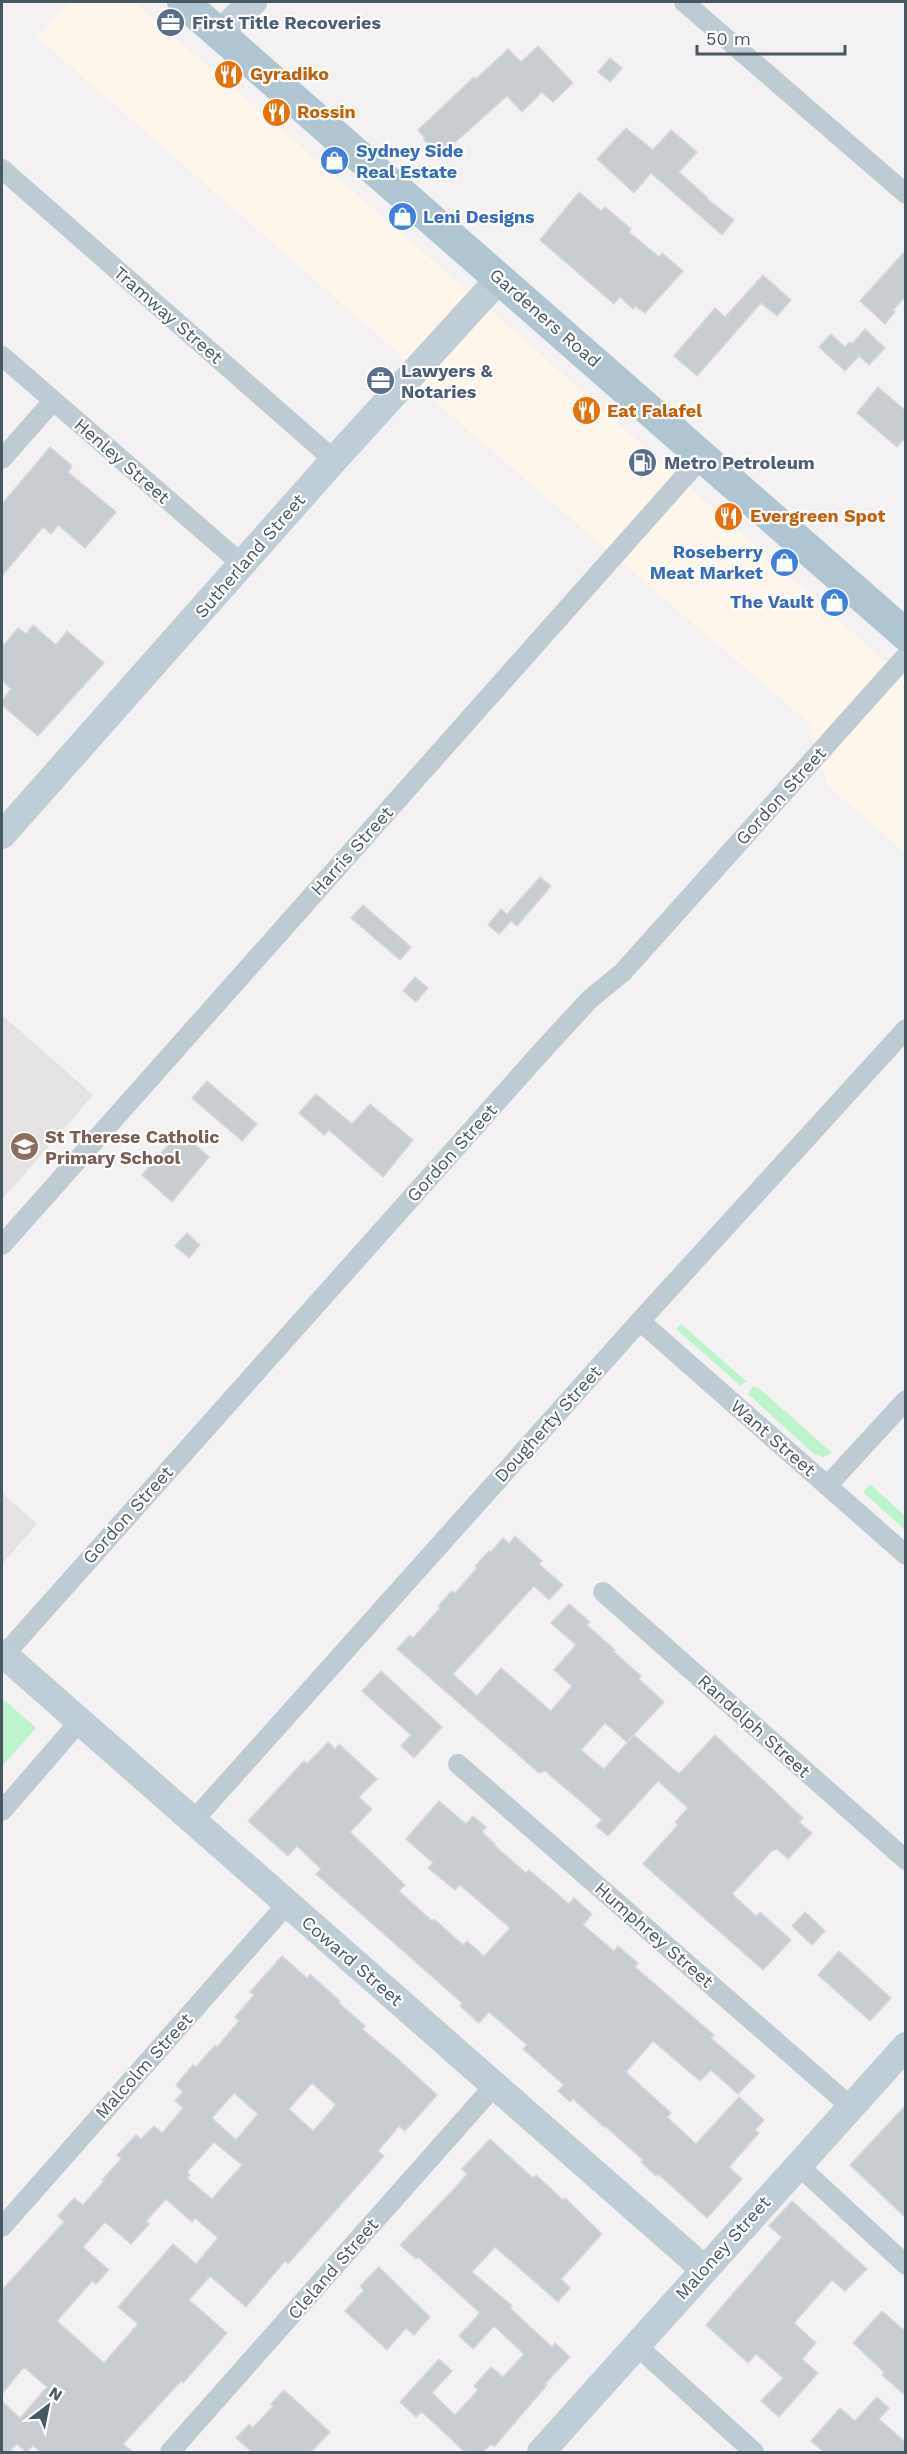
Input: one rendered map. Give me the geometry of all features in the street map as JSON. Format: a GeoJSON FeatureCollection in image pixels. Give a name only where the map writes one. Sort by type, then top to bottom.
{"type":"FeatureCollection","features":[{"type":"Feature","properties":{"kind":"main road","name":"Gardeners Road"},"geometry":{"type":"LineString","coordinates":[[183,2],[906,635]]}},
{"type":"Feature","properties":{"kind":"street"},"geometry":{"type":"LineString","coordinates":[[219,33],[253,2]]}},
{"type":"Feature","properties":{"kind":"street"},"geometry":{"type":"LineString","coordinates":[[684,2],[906,194]]}},
{"type":"Feature","properties":{"kind":"street","name":"Tramway Street"},"geometry":{"type":"LineString","coordinates":[[2,169],[334,460]]}},
{"type":"Feature","properties":{"kind":"street","name":"Sutherland Street"},"geometry":{"type":"LineString","coordinates":[[2,835],[334,460],[500,278]]}},
{"type":"Feature","properties":{"kind":"street","name":"Henley Street"},"geometry":{"type":"LineString","coordinates":[[2,356],[243,565]]}},
{"type":"Feature","properties":{"kind":"street"},"geometry":{"type":"LineString","coordinates":[[2,459],[53,401]]}},
{"type":"Feature","properties":{"kind":"street","name":"Harris Street"},"geometry":{"type":"LineString","coordinates":[[2,1245],[702,457]]}},
{"type":"Feature","properties":{"kind":"street","name":"Gordon Street"},"geometry":{"type":"LineString","coordinates":[[3,1654],[543,1050],[590,999],[623,972],[906,656]]}},
{"type":"Feature","properties":{"kind":"street","name":"Dougherty Street"},"geometry":{"type":"LineString","coordinates":[[192,1822],[640,1321],[906,1029]]}},
{"type":"Feature","properties":{"kind":"street","name":"Want Street"},"geometry":{"type":"LineString","coordinates":[[640,1321],[906,1555]]}},
{"type":"Feature","properties":{"kind":"street"},"geometry":{"type":"LineString","coordinates":[[827,1486],[906,1400]]}},
{"type":"Feature","properties":{"kind":"street","name":"Randolph Street"},"geometry":{"type":"LineString","coordinates":[[603,1592],[906,1860]]}},
{"type":"Feature","properties":{"kind":"street","name":"Coward Street"},"geometry":{"type":"LineString","coordinates":[[3,1654],[704,2269]]}},
{"type":"Feature","properties":{"kind":"street"},"geometry":{"type":"LineString","coordinates":[[2,1811],[79,1722]]}},
{"type":"Feature","properties":{"kind":"street","name":"Humphrey Street"},"geometry":{"type":"LineString","coordinates":[[458,1764],[851,2107]]}},
{"type":"Feature","properties":{"kind":"street","name":"Malcolm Street"},"geometry":{"type":"LineString","coordinates":[[2,2227],[287,1904]]}},
{"type":"Feature","properties":{"kind":"street","name":"Maloney Street"},"geometry":{"type":"LineString","coordinates":[[541,2452],[906,2046]]}},
{"type":"Feature","properties":{"kind":"street","name":"Cleland Street"},"geometry":{"type":"LineString","coordinates":[[170,2452],[495,2085]]}},
{"type":"Feature","properties":{"kind":"street"},"geometry":{"type":"LineString","coordinates":[[798,2165],[906,2265]]}},
{"type":"Feature","properties":{"kind":"street"},"geometry":{"type":"LineString","coordinates":[[636,2345],[754,2452]]}},
{"type":"Feature","properties":{"kind":"shaded area"},"geometry":{"type":"Polygon","coordinates":[[[70,2],[134,2],[505,323],[905,679],[905,853],[827,785],[809,723],[426,394],[396,351],[37,37],[70,2]]]}},
{"type":"Feature","properties":{"kind":"shaded area","name":"St Therese Catholic Primary School"},"geometry":{"type":"Polygon","coordinates":[[[2,1015],[93,1095],[2,1200],[2,1015]]]}},
{"type":"Feature","properties":{"kind":"shaded area"},"geometry":{"type":"Polygon","coordinates":[[[2,1493],[37,1524],[2,1564],[2,1493]]]}},
{"type":"Feature","properties":{"kind":"green space"},"geometry":{"type":"Polygon","coordinates":[[[681,1324],[746,1381],[741,1386],[676,1329],[681,1324]]]}},
{"type":"Feature","properties":{"kind":"green space"},"geometry":{"type":"Polygon","coordinates":[[[753,1386],[760,1389],[832,1453],[823,1457],[814,1454],[748,1394],[753,1386]]]}},
{"type":"Feature","properties":{"kind":"green space"},"geometry":{"type":"Polygon","coordinates":[[[870,1484],[905,1516],[905,1530],[863,1492],[870,1484]]]}},
{"type":"Feature","properties":{"kind":"green space"},"geometry":{"type":"Polygon","coordinates":[[[2,1698],[36,1728],[2,1766],[2,1698]]]}},
{"type":"Feature","properties":{"kind":"building"},"geometry":{"type":"Polygon","coordinates":[[[538,46],[573,83],[553,102],[542,92],[522,112],[507,96],[441,155],[423,139],[425,138],[418,130],[474,77],[476,79],[508,49],[521,62],[538,46]]]}},
{"type":"Feature","properties":{"kind":"building"},"geometry":{"type":"Polygon","coordinates":[[[610,58],[622,68],[610,82],[598,72],[610,58]]]}},
{"type":"Feature","properties":{"kind":"building"},"geometry":{"type":"Polygon","coordinates":[[[626,128],[653,150],[671,130],[697,152],[679,172],[707,199],[734,220],[722,235],[651,173],[634,193],[597,159],[626,128]]]}},
{"type":"Feature","properties":{"kind":"building"},"geometry":{"type":"Polygon","coordinates":[[[579,192],[601,211],[605,207],[631,229],[629,232],[659,257],[662,253],[683,271],[645,313],[635,306],[633,309],[620,297],[614,304],[540,240],[579,192]]]}},
{"type":"Feature","properties":{"kind":"building"},"geometry":{"type":"Polygon","coordinates":[[[906,250],[906,296],[893,310],[895,312],[885,324],[860,301],[906,250]]]}},
{"type":"Feature","properties":{"kind":"building"},"geometry":{"type":"Polygon","coordinates":[[[763,275],[791,300],[777,316],[761,303],[697,376],[674,356],[715,308],[725,317],[763,275]]]}},
{"type":"Feature","properties":{"kind":"building"},"geometry":{"type":"Polygon","coordinates":[[[865,329],[885,348],[869,365],[859,356],[845,371],[819,347],[831,334],[845,347],[850,342],[852,344],[865,329]]]}},
{"type":"Feature","properties":{"kind":"building"},"geometry":{"type":"Polygon","coordinates":[[[878,387],[906,411],[906,437],[897,447],[857,413],[878,387]]]}},
{"type":"Feature","properties":{"kind":"building"},"geometry":{"type":"Polygon","coordinates":[[[50,447],[72,466],[68,472],[116,512],[85,548],[58,525],[51,534],[43,527],[2,576],[2,504],[50,447]]]}},
{"type":"Feature","properties":{"kind":"building"},"geometry":{"type":"Polygon","coordinates":[[[33,625],[56,645],[67,631],[104,663],[38,736],[2,705],[2,701],[11,689],[2,680],[2,647],[18,628],[26,634],[33,625]]]}},
{"type":"Feature","properties":{"kind":"building"},"geometry":{"type":"Polygon","coordinates":[[[540,877],[551,886],[517,926],[511,921],[499,934],[488,925],[501,909],[507,914],[540,877]]]}},
{"type":"Feature","properties":{"kind":"building"},"geometry":{"type":"Polygon","coordinates":[[[363,905],[411,947],[400,960],[351,918],[363,905]]]}},
{"type":"Feature","properties":{"kind":"building"},"geometry":{"type":"Polygon","coordinates":[[[415,977],[428,988],[416,1002],[403,991],[415,977]]]}},
{"type":"Feature","properties":{"kind":"building"},"geometry":{"type":"Polygon","coordinates":[[[207,1081],[257,1124],[242,1141],[192,1098],[207,1081]]]}},
{"type":"Feature","properties":{"kind":"building"},"geometry":{"type":"Polygon","coordinates":[[[316,1094],[352,1124],[370,1104],[413,1140],[383,1177],[329,1130],[324,1135],[299,1113],[316,1094]]]}},
{"type":"Feature","properties":{"kind":"building"},"geometry":{"type":"Polygon","coordinates":[[[180,1131],[209,1157],[172,1202],[142,1175],[180,1131]]]}},
{"type":"Feature","properties":{"kind":"building"},"geometry":{"type":"Polygon","coordinates":[[[187,1233],[200,1245],[189,1258],[175,1246],[187,1233]]]}},
{"type":"Feature","properties":{"kind":"building"},"geometry":{"type":"Polygon","coordinates":[[[515,1536],[542,1561],[539,1564],[563,1585],[549,1600],[534,1586],[453,1674],[477,1696],[501,1668],[551,1711],[572,1686],[554,1670],[576,1645],[551,1623],[569,1604],[590,1622],[587,1625],[641,1676],[639,1679],[664,1702],[627,1742],[605,1723],[581,1750],[604,1769],[634,1735],[679,1774],[715,1735],[803,1818],[799,1822],[812,1833],[788,1859],[777,1849],[772,1851],[732,1894],[756,1916],[760,1912],[791,1940],[763,1970],[643,1864],[678,1825],[675,1822],[688,1808],[658,1781],[608,1836],[596,1826],[602,1820],[545,1771],[539,1773],[397,1649],[410,1635],[413,1638],[440,1608],[438,1606],[452,1591],[455,1593],[489,1551],[491,1552],[503,1538],[509,1544],[515,1536]]]}},
{"type":"Feature","properties":{"kind":"building"},"geometry":{"type":"Polygon","coordinates":[[[381,1671],[442,1727],[414,1758],[401,1746],[411,1735],[362,1691],[381,1671]]]}},
{"type":"Feature","properties":{"kind":"building"},"geometry":{"type":"Polygon","coordinates":[[[328,1742],[335,1749],[339,1744],[377,1779],[359,1797],[372,1809],[350,1832],[405,1885],[399,1891],[432,1921],[434,1919],[463,1945],[467,1941],[484,1956],[510,1928],[460,1885],[455,1890],[428,1868],[433,1863],[406,1839],[439,1801],[466,1824],[473,1816],[486,1827],[482,1832],[494,1845],[526,1873],[529,1870],[569,1904],[574,1898],[592,1914],[583,1925],[614,1951],[618,1946],[638,1963],[635,1967],[714,2035],[711,2038],[755,2076],[738,2094],[711,2070],[700,2081],[653,2041],[626,2072],[671,2113],[667,2117],[696,2144],[739,2097],[764,2120],[755,2130],[759,2133],[729,2167],[742,2179],[707,2218],[658,2174],[656,2176],[641,2162],[643,2160],[605,2126],[573,2099],[570,2102],[558,2091],[564,2085],[523,2049],[527,2045],[489,2012],[479,2023],[460,2006],[462,2003],[316,1874],[321,1869],[297,1846],[288,1856],[248,1821],[304,1761],[307,1764],[328,1742]]]}},
{"type":"Feature","properties":{"kind":"building"},"geometry":{"type":"Polygon","coordinates":[[[805,1912],[825,1931],[812,1945],[792,1926],[805,1912]]]}},
{"type":"Feature","properties":{"kind":"building"},"geometry":{"type":"Polygon","coordinates":[[[839,1951],[891,1998],[870,2021],[818,1975],[839,1951]]]}},
{"type":"Feature","properties":{"kind":"building"},"geometry":{"type":"Polygon","coordinates":[[[282,1956],[307,1978],[310,1974],[365,2026],[362,2029],[437,2095],[405,2131],[399,2126],[378,2151],[384,2156],[288,2264],[285,2261],[246,2307],[210,2276],[189,2300],[227,2333],[183,2383],[181,2381],[123,2444],[133,2452],[41,2452],[33,2446],[26,2452],[17,2444],[9,2452],[2,2452],[2,2401],[20,2418],[47,2387],[24,2367],[2,2394],[2,2290],[64,2222],[58,2216],[74,2198],[83,2205],[121,2159],[117,2155],[136,2135],[141,2139],[154,2126],[162,2133],[183,2108],[175,2101],[183,2092],[176,2085],[193,2065],[196,2067],[215,2045],[217,2047],[239,2021],[235,2017],[254,1995],[250,1992],[282,1956]],[[312,2083],[289,2109],[313,2131],[336,2105],[312,2083]],[[234,2093],[212,2118],[236,2140],[258,2114],[234,2093]],[[214,2142],[187,2172],[190,2175],[187,2178],[212,2199],[242,2165],[214,2142]],[[166,2199],[146,2221],[149,2224],[131,2244],[105,2222],[83,2247],[109,2270],[96,2284],[92,2281],[57,2321],[104,2363],[138,2324],[118,2307],[173,2244],[196,2264],[218,2238],[195,2218],[192,2222],[166,2199]]]}},
{"type":"Feature","properties":{"kind":"building"},"geometry":{"type":"Polygon","coordinates":[[[906,2105],[906,2218],[850,2165],[906,2105]]]}},
{"type":"Feature","properties":{"kind":"building"},"geometry":{"type":"Polygon","coordinates":[[[490,2139],[533,2178],[536,2175],[563,2200],[565,2198],[602,2234],[561,2279],[570,2288],[558,2302],[495,2247],[472,2272],[512,2306],[510,2308],[552,2347],[555,2343],[570,2357],[494,2447],[491,2444],[483,2452],[465,2452],[422,2412],[416,2417],[400,2402],[439,2359],[452,2371],[432,2393],[455,2415],[478,2390],[474,2386],[491,2367],[503,2377],[524,2354],[494,2326],[473,2349],[459,2336],[480,2313],[418,2257],[416,2259],[400,2245],[467,2174],[462,2169],[490,2139]]]}},
{"type":"Feature","properties":{"kind":"building"},"geometry":{"type":"Polygon","coordinates":[[[792,2201],[867,2269],[845,2291],[832,2280],[794,2323],[816,2343],[802,2359],[818,2373],[779,2417],[761,2401],[783,2378],[756,2354],[748,2363],[706,2325],[782,2237],[769,2226],[792,2201]]]}},
{"type":"Feature","properties":{"kind":"building"},"geometry":{"type":"Polygon","coordinates":[[[379,2267],[430,2317],[414,2335],[406,2328],[387,2350],[345,2311],[364,2290],[360,2286],[379,2267]]]}},
{"type":"Feature","properties":{"kind":"building"},"geometry":{"type":"Polygon","coordinates":[[[882,2311],[906,2332],[906,2396],[882,2375],[884,2372],[853,2343],[882,2311]]]}},
{"type":"Feature","properties":{"kind":"building"},"geometry":{"type":"Polygon","coordinates":[[[284,2390],[330,2432],[311,2452],[252,2452],[236,2438],[249,2424],[253,2428],[284,2390]]]}},
{"type":"Feature","properties":{"kind":"building"},"geometry":{"type":"Polygon","coordinates":[[[877,2397],[889,2408],[879,2419],[906,2443],[906,2452],[824,2452],[811,2441],[840,2408],[855,2421],[877,2397]]]}},
{"type":"Feature","properties":{"kind":"place","name":"First Title Recoveries"},"geometry":{"type":"Point","coordinates":[171,23]}},
{"type":"Feature","properties":{"kind":"place","name":"Gyradiko"},"geometry":{"type":"Point","coordinates":[229,74]}},
{"type":"Feature","properties":{"kind":"place","name":"Rossin"},"geometry":{"type":"Point","coordinates":[276,112]}},
{"type":"Feature","properties":{"kind":"place","name":"Sydney Side Real Estate"},"geometry":{"type":"Point","coordinates":[335,161]}},
{"type":"Feature","properties":{"kind":"place","name":"Leni Designs"},"geometry":{"type":"Point","coordinates":[402,217]}},
{"type":"Feature","properties":{"kind":"place","name":"Lawyers & Notaries"},"geometry":{"type":"Point","coordinates":[380,381]}},
{"type":"Feature","properties":{"kind":"place","name":"Eat Falafel"},"geometry":{"type":"Point","coordinates":[586,411]}},
{"type":"Feature","properties":{"kind":"place","name":"Metro Petroleum"},"geometry":{"type":"Point","coordinates":[643,463]}},
{"type":"Feature","properties":{"kind":"place","name":"Evergreen Spot"},"geometry":{"type":"Point","coordinates":[729,516]}},
{"type":"Feature","properties":{"kind":"place","name":"Roseberry Meat Market"},"geometry":{"type":"Point","coordinates":[784,562]}},
{"type":"Feature","properties":{"kind":"place","name":"The Vault"},"geometry":{"type":"Point","coordinates":[835,602]}},
{"type":"Feature","properties":{"kind":"place","name":"St Therese Catholic Primary School"},"geometry":{"type":"Point","coordinates":[24,1147]}}]}
